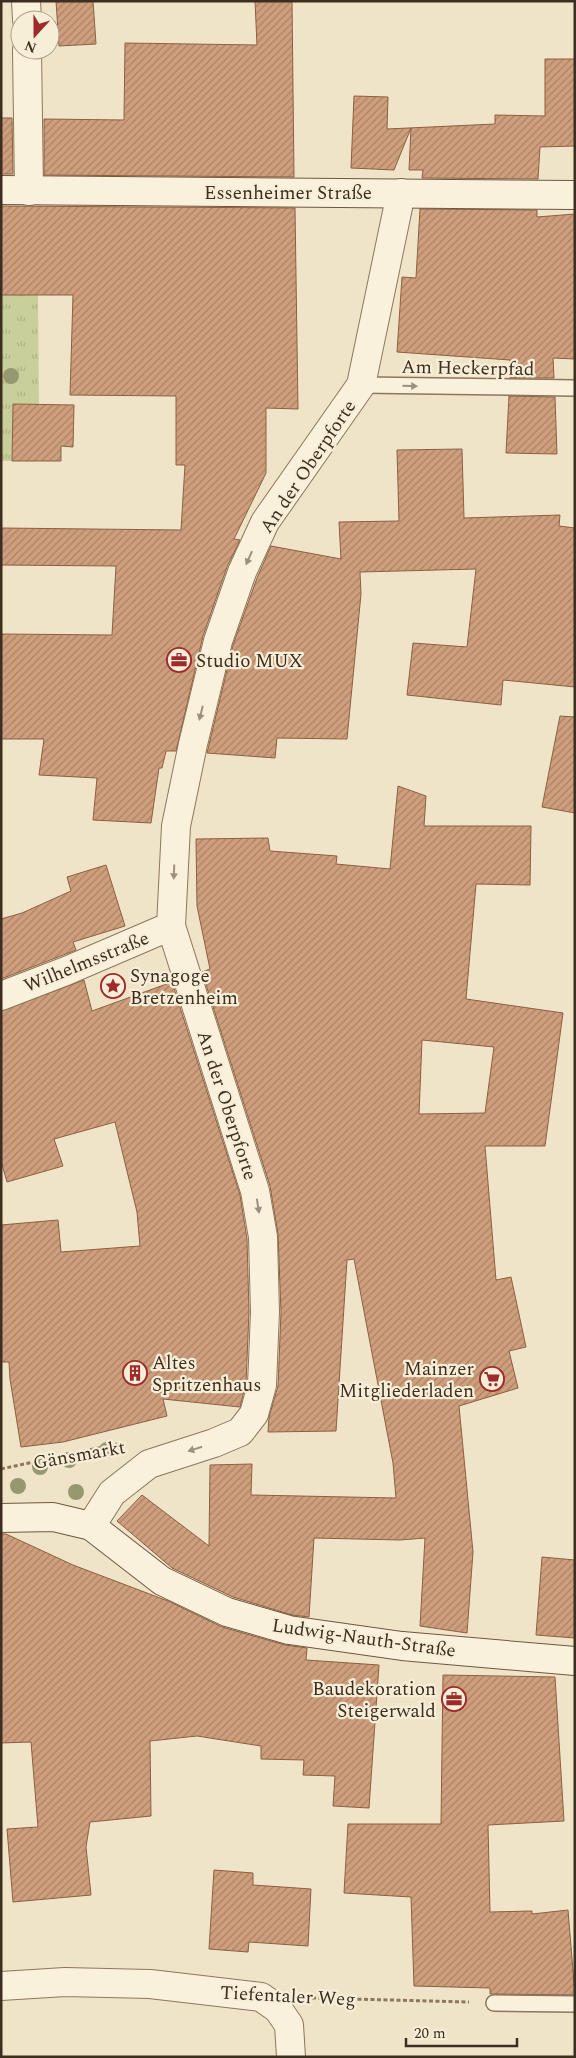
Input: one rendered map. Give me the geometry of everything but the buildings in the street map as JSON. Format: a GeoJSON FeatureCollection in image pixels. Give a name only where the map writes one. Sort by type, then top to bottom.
{"type":"FeatureCollection","features":[{"type":"Feature","properties":{"kind":"street"},"geometry":{"type":"LineString","coordinates":[[27,60],[29,191]]}},
{"type":"Feature","properties":{"kind":"street","name":"Essenheimer Straße"},"geometry":{"type":"LineString","coordinates":[[1,190],[575,195]]}},
{"type":"Feature","properties":{"kind":"street","name":"An der Oberpforte"},"geometry":{"type":"LineString","coordinates":[[240,1432],[254,1414],[262,1385],[265,1312],[263,1237],[255,1191],[171,926],[176,826],[193,744],[224,624],[242,572],[265,522],[361,385],[401,193]]}},
{"type":"Feature","properties":{"kind":"street","name":"Wilhelmsstraße"},"geometry":{"type":"LineString","coordinates":[[1,996],[66,971],[171,926]]}},
{"type":"Feature","properties":{"kind":"street","name":"Gänsmarkt"},"geometry":{"type":"LineString","coordinates":[[91,1526],[112,1493],[149,1464],[214,1443],[240,1432]]}},
{"type":"Feature","properties":{"kind":"street"},"geometry":{"type":"LineString","coordinates":[[1,1518],[53,1516],[91,1526]]}},
{"type":"Feature","properties":{"kind":"street","name":"Ludwig-Nauth-Straße"},"geometry":{"type":"LineString","coordinates":[[91,1526],[162,1582],[227,1612],[289,1630],[402,1646],[575,1661]]}},
{"type":"Feature","properties":{"kind":"street","name":"Tiefentaler Weg"},"geometry":{"type":"LineString","coordinates":[[1,1986],[65,1982],[150,1984],[261,1997]]}},
{"type":"Feature","properties":{"kind":"street"},"geometry":{"type":"LineString","coordinates":[[261,1997],[278,2009],[289,2025],[291,2057]]}},
{"type":"Feature","properties":{"kind":"lane","name":"Am Heckerpfad"},"geometry":{"type":"LineString","coordinates":[[361,385],[575,388]]}},
{"type":"Feature","properties":{"kind":"lane"},"geometry":{"type":"LineString","coordinates":[[494,2003],[575,2004]]}},
{"type":"Feature","properties":{"kind":"path","name":"Gänsmarkt"},"geometry":{"type":"LineString","coordinates":[[1,1469],[131,1441],[149,1464]]}},
{"type":"Feature","properties":{"kind":"path","name":"Tiefentaler Weg"},"geometry":{"type":"LineString","coordinates":[[261,1997],[494,2003]]}},
{"type":"Feature","properties":{"kind":"green space"},"geometry":{"type":"Polygon","coordinates":[[[1,295],[38,295],[39,404],[13,404],[12,461],[1,461],[1,295]]]}},
{"type":"Feature","properties":{"kind":"place","name":"Studio MUX"},"geometry":{"type":"Point","coordinates":[179,660]}},
{"type":"Feature","properties":{"kind":"place","name":"Synagoge Bretzenheim"},"geometry":{"type":"Point","coordinates":[113,986]}},
{"type":"Feature","properties":{"kind":"place","name":"Altes Spritzenhaus"},"geometry":{"type":"Point","coordinates":[135,1373]}},
{"type":"Feature","properties":{"kind":"place","name":"Mainzer Mitgliederladen"},"geometry":{"type":"Point","coordinates":[492,1379]}},
{"type":"Feature","properties":{"kind":"place","name":"Baudekoration Steigerwald"},"geometry":{"type":"Point","coordinates":[454,1699]}}]}
